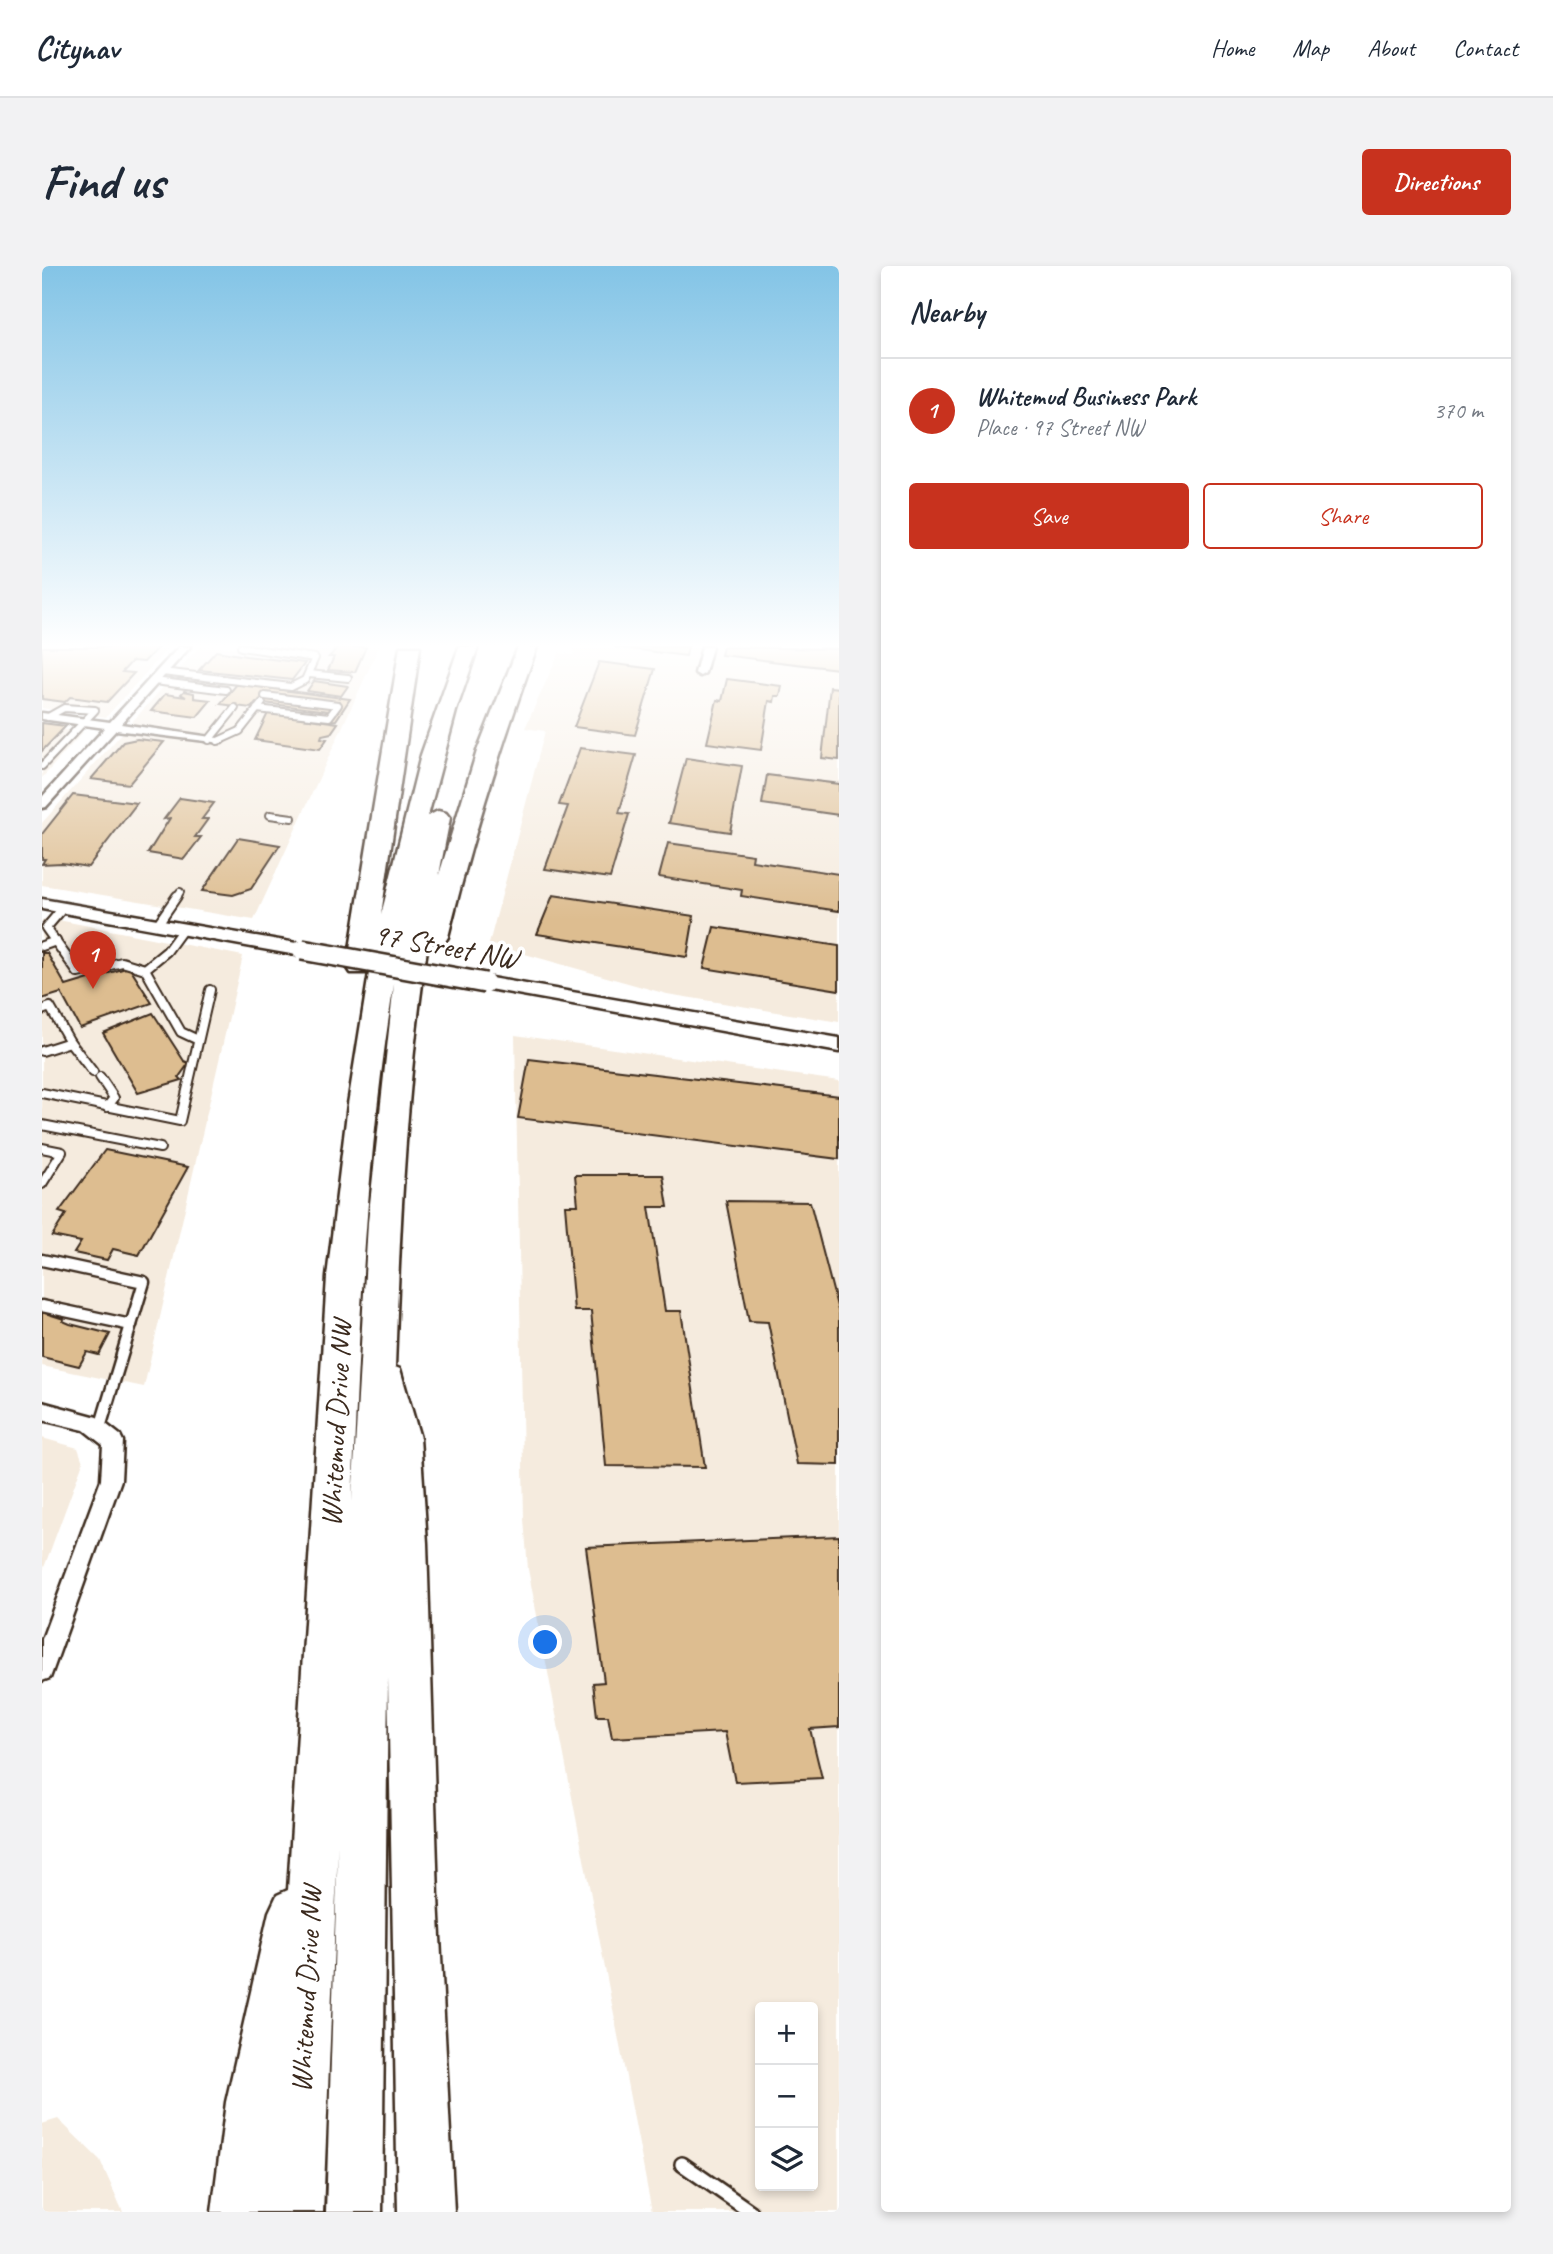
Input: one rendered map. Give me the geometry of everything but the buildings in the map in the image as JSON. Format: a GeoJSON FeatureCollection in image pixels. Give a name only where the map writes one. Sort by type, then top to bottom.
{"type":"FeatureCollection","features":[{"type":"Feature","properties":{"kind":"highway"},"geometry":{"type":"LineString","coordinates":[[366,1074],[360,973],[396,738]]}},
{"type":"Feature","properties":{"kind":"highway","name":"Whitemud Drive NW"},"geometry":{"type":"LineString","coordinates":[[295,2212],[344,1277],[366,1074],[394,904],[437,738]]}},
{"type":"Feature","properties":{"kind":"highway","name":"Whitemud Drive NW"},"geometry":{"type":"LineString","coordinates":[[355,2212],[369,1569],[377,1339],[402,1021],[421,901],[449,769],[459,738]]}},
{"type":"Feature","properties":{"kind":"highway"},"geometry":{"type":"LineString","coordinates":[[402,1021],[422,982],[460,840],[493,738]]}},
{"type":"Feature","properties":{"kind":"highway"},"geometry":{"type":"LineString","coordinates":[[377,1339],[401,1438],[404,1491],[413,1883],[426,2212]]}},
{"type":"Feature","properties":{"kind":"highway"},"geometry":{"type":"LineString","coordinates":[[240,2212],[253,2102],[315,1817]]}},
{"type":"Feature","properties":{"kind":"street"},"geometry":{"type":"LineString","coordinates":[[42,804],[103,738]]}},
{"type":"Feature","properties":{"kind":"street"},"geometry":{"type":"LineString","coordinates":[[198,738],[214,740]]}},
{"type":"Feature","properties":{"kind":"street","name":"97 Street NW"},"geometry":{"type":"LineString","coordinates":[[42,904],[839,1045]]}},
{"type":"Feature","properties":{"kind":"street"},"geometry":{"type":"LineString","coordinates":[[42,1411],[90,1423],[106,1436],[111,1480],[42,1670]]}},
{"type":"Feature","properties":{"kind":"lane"},"geometry":{"type":"LineString","coordinates":[[42,766],[69,738]]}},
{"type":"Feature","properties":{"kind":"lane"},"geometry":{"type":"LineString","coordinates":[[214,740],[220,738]]}},
{"type":"Feature","properties":{"kind":"lane"},"geometry":{"type":"LineString","coordinates":[[270,815],[292,818]]}},
{"type":"Feature","properties":{"kind":"lane"},"geometry":{"type":"LineString","coordinates":[[157,925],[180,892]]}},
{"type":"Feature","properties":{"kind":"lane"},"geometry":{"type":"LineString","coordinates":[[63,908],[44,929],[56,941],[78,973],[122,962],[145,969],[181,1031],[196,1039]]}},
{"type":"Feature","properties":{"kind":"lane"},"geometry":{"type":"LineString","coordinates":[[145,969],[167,951],[183,929]]}},
{"type":"Feature","properties":{"kind":"lane"},"geometry":{"type":"LineString","coordinates":[[42,946],[56,941]]}},
{"type":"Feature","properties":{"kind":"lane"},"geometry":{"type":"LineString","coordinates":[[42,1093],[180,1122],[196,1039],[210,990]]}},
{"type":"Feature","properties":{"kind":"lane"},"geometry":{"type":"LineString","coordinates":[[42,1010],[50,1007],[70,1042],[114,1098],[107,1107]]}},
{"type":"Feature","properties":{"kind":"lane"},"geometry":{"type":"LineString","coordinates":[[42,1051],[70,1042]]}},
{"type":"Feature","properties":{"kind":"lane"},"geometry":{"type":"LineString","coordinates":[[42,1125],[160,1148]]}},
{"type":"Feature","properties":{"kind":"lane"},"geometry":{"type":"LineString","coordinates":[[42,1148],[62,1152],[42,1184]]}},
{"type":"Feature","properties":{"kind":"lane"},"geometry":{"type":"LineString","coordinates":[[42,1260],[144,1282],[131,1325],[106,1436]]}},
{"type":"Feature","properties":{"kind":"lane"},"geometry":{"type":"LineString","coordinates":[[42,1306],[131,1325]]}},
{"type":"Feature","properties":{"kind":"lane"},"geometry":{"type":"LineString","coordinates":[[682,2164],[751,2212]]}},
{"type":"Feature","properties":{"kind":"shaded area"},"geometry":{"type":"Polygon","coordinates":[[[42,738],[78,738],[42,778],[42,738]]]}},
{"type":"Feature","properties":{"kind":"shaded area"},"geometry":{"type":"Polygon","coordinates":[[[118,738],[337,738],[254,920],[42,885],[42,823],[118,738]]]}},
{"type":"Feature","properties":{"kind":"shaded area"},"geometry":{"type":"Polygon","coordinates":[[[543,738],[839,738],[839,1022],[667,994],[489,944],[543,738]]]}},
{"type":"Feature","properties":{"kind":"shaded area"},"geometry":{"type":"Polygon","coordinates":[[[48,918],[243,956],[144,1387],[42,1366],[42,920],[48,918]]]}},
{"type":"Feature","properties":{"kind":"shaded area"},"geometry":{"type":"Polygon","coordinates":[[[515,1035],[839,1081],[839,2212],[652,2212],[528,1569],[524,1519],[515,1035]]]}},
{"type":"Feature","properties":{"kind":"shaded area"},"geometry":{"type":"Polygon","coordinates":[[[42,1438],[78,1448],[83,1462],[42,1573],[42,1438]]]}},
{"type":"Feature","properties":{"kind":"shaded area"},"geometry":{"type":"Polygon","coordinates":[[[58,2119],[100,2160],[123,2212],[42,2212],[42,2124],[58,2119]]]}},
{"type":"Feature","properties":{"kind":"place","name":"Whitemud Business Park"},"geometry":{"type":"Point","coordinates":[93,989]}}]}
